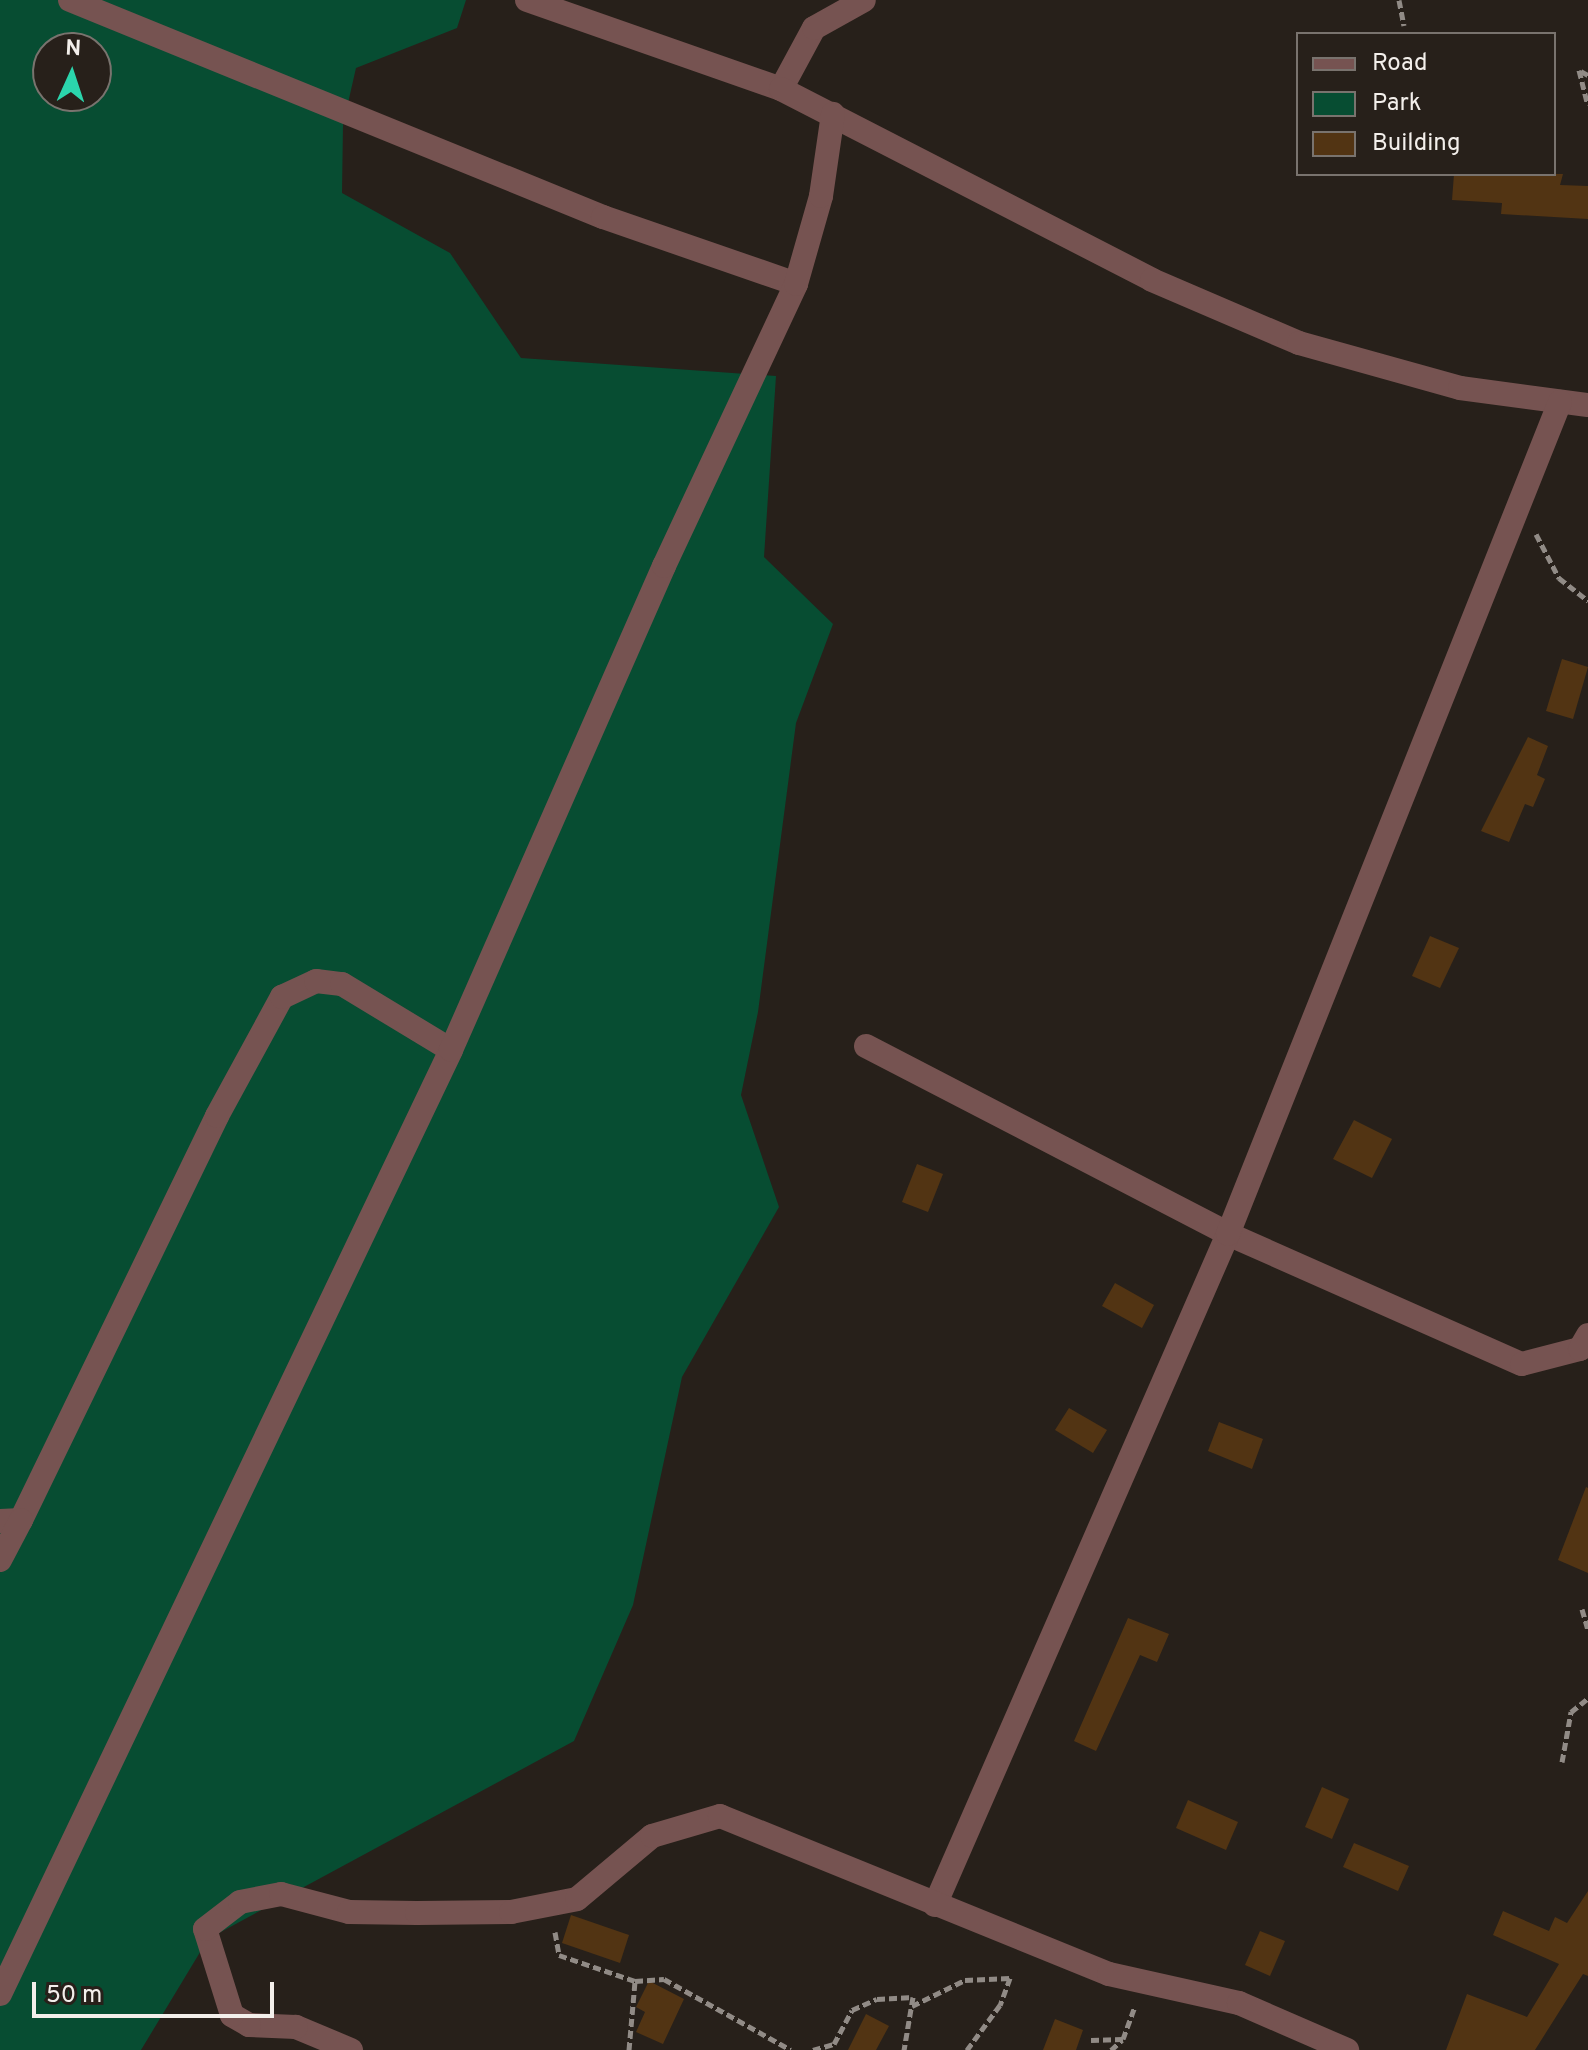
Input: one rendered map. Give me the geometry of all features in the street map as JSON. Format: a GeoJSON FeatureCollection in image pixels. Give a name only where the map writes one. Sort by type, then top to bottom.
{"type":"FeatureCollection","features":[{"type":"Feature","properties":{"kind":"street"},"geometry":{"type":"LineString","coordinates":[[70,0],[603,217],[796,284]]}},
{"type":"Feature","properties":{"kind":"street"},"geometry":{"type":"LineString","coordinates":[[527,0],[781,89],[1152,280],[1299,343],[1460,388],[1588,405]]}},
{"type":"Feature","properties":{"kind":"street"},"geometry":{"type":"LineString","coordinates":[[781,89],[814,28],[864,0]]}},
{"type":"Feature","properties":{"kind":"street"},"geometry":{"type":"LineString","coordinates":[[0,1994],[451,1050],[664,566],[796,284],[821,196],[833,114]]}},
{"type":"Feature","properties":{"kind":"street"},"geometry":{"type":"LineString","coordinates":[[935,1905],[1228,1234],[1560,402]]}},
{"type":"Feature","properties":{"kind":"street"},"geometry":{"type":"LineString","coordinates":[[0,1560],[10,1520],[217,1116],[282,997],[316,981],[342,984],[451,1050]]}},
{"type":"Feature","properties":{"kind":"street"},"geometry":{"type":"LineString","coordinates":[[866,1046],[1228,1234],[1522,1364],[1580,1349],[1588,1335]]}},
{"type":"Feature","properties":{"kind":"street"},"geometry":{"type":"LineString","coordinates":[[351,2050],[296,2027],[249,2025],[232,2015],[205,1929],[240,1902],[281,1894],[349,1912],[511,1912],[577,1899],[652,1836],[720,1816],[935,1905],[1148,1985],[1239,2003],[1347,2050]]}},
{"type":"Feature","properties":{"kind":"path"},"geometry":{"type":"LineString","coordinates":[[1399,0],[1404,26]]}},
{"type":"Feature","properties":{"kind":"path"},"geometry":{"type":"LineString","coordinates":[[1588,75],[1579,70],[1588,105]]}},
{"type":"Feature","properties":{"kind":"path"},"geometry":{"type":"LineString","coordinates":[[1527,486],[1544,556],[1588,601]]}},
{"type":"Feature","properties":{"kind":"path"},"geometry":{"type":"LineString","coordinates":[[1582,1609],[1588,1630]]}},
{"type":"Feature","properties":{"kind":"path"},"geometry":{"type":"LineString","coordinates":[[1562,1762],[1571,1712],[1588,1698]]}},
{"type":"Feature","properties":{"kind":"path"},"geometry":{"type":"LineString","coordinates":[[557,1903],[559,1955],[635,1981],[664,1979],[791,2050]]}},
{"type":"Feature","properties":{"kind":"path"},"geometry":{"type":"LineString","coordinates":[[912,2006],[965,1980],[1010,1978],[1000,2005],[967,2050]]}},
{"type":"Feature","properties":{"kind":"path"},"geometry":{"type":"LineString","coordinates":[[629,2050],[635,1981]]}},
{"type":"Feature","properties":{"kind":"path"},"geometry":{"type":"LineString","coordinates":[[1111,2050],[1123,2039],[1148,1985]]}},
{"type":"Feature","properties":{"kind":"path"},"geometry":{"type":"LineString","coordinates":[[813,2050],[834,2044],[852,2010],[877,1999],[913,1997],[904,2050]]}},
{"type":"Feature","properties":{"kind":"path"},"geometry":{"type":"LineString","coordinates":[[1091,2040],[1123,2039]]}},
{"type":"Feature","properties":{"kind":"green space"},"geometry":{"type":"Polygon","coordinates":[[[0,0],[466,0],[457,28],[356,68],[343,125],[342,193],[450,253],[521,358],[776,376],[764,557],[833,624],[796,723],[758,1012],[741,1095],[779,1207],[682,1377],[633,1605],[574,1741],[208,1939],[141,2050],[0,2050],[0,0]]]}},
{"type":"Feature","properties":{"kind":"building"},"geometry":{"type":"Polygon","coordinates":[[[1563,174],[1560,185],[1588,186],[1588,219],[1501,214],[1502,203],[1452,200],[1454,176],[1563,174]]]}},
{"type":"Feature","properties":{"kind":"building"},"geometry":{"type":"Polygon","coordinates":[[[1562,659],[1588,667],[1573,719],[1546,711],[1562,659]]]}},
{"type":"Feature","properties":{"kind":"building"},"geometry":{"type":"Polygon","coordinates":[[[1528,737],[1548,746],[1537,775],[1545,779],[1533,807],[1525,804],[1509,842],[1481,831],[1528,737]]]}},
{"type":"Feature","properties":{"kind":"building"},"geometry":{"type":"Polygon","coordinates":[[[1430,936],[1459,948],[1440,988],[1412,976],[1430,936]]]}},
{"type":"Feature","properties":{"kind":"building"},"geometry":{"type":"Polygon","coordinates":[[[1354,1120],[1392,1139],[1372,1178],[1333,1159],[1354,1120]]]}},
{"type":"Feature","properties":{"kind":"building"},"geometry":{"type":"Polygon","coordinates":[[[917,1164],[943,1174],[928,1212],[902,1202],[917,1164]]]}},
{"type":"Feature","properties":{"kind":"building"},"geometry":{"type":"Polygon","coordinates":[[[1115,1283],[1154,1305],[1142,1328],[1102,1306],[1115,1283]]]}},
{"type":"Feature","properties":{"kind":"building"},"geometry":{"type":"Polygon","coordinates":[[[1069,1408],[1107,1430],[1093,1453],[1055,1430],[1069,1408]]]}},
{"type":"Feature","properties":{"kind":"building"},"geometry":{"type":"Polygon","coordinates":[[[1219,1422],[1263,1439],[1252,1469],[1208,1451],[1219,1422]]]}},
{"type":"Feature","properties":{"kind":"building"},"geometry":{"type":"Polygon","coordinates":[[[1588,1488],[1588,1573],[1558,1560],[1588,1488]]]}},
{"type":"Feature","properties":{"kind":"building"},"geometry":{"type":"Polygon","coordinates":[[[1128,1618],[1169,1634],[1157,1662],[1140,1655],[1096,1751],[1074,1741],[1128,1618]]]}},
{"type":"Feature","properties":{"kind":"building"},"geometry":{"type":"Polygon","coordinates":[[[1322,1787],[1349,1799],[1332,1839],[1305,1827],[1322,1787]]]}},
{"type":"Feature","properties":{"kind":"building"},"geometry":{"type":"Polygon","coordinates":[[[1188,1800],[1238,1822],[1226,1850],[1176,1828],[1188,1800]]]}},
{"type":"Feature","properties":{"kind":"building"},"geometry":{"type":"Polygon","coordinates":[[[1354,1843],[1409,1866],[1398,1891],[1343,1867],[1354,1843]]]}},
{"type":"Feature","properties":{"kind":"building"},"geometry":{"type":"Polygon","coordinates":[[[1588,1891],[1588,1976],[1583,1974],[1535,2050],[1446,2050],[1467,1994],[1527,2017],[1559,1964],[1493,1935],[1503,1911],[1549,1931],[1555,1917],[1567,1923],[1588,1891]]]}},
{"type":"Feature","properties":{"kind":"building"},"geometry":{"type":"Polygon","coordinates":[[[571,1915],[629,1935],[620,1963],[562,1943],[571,1915]]]}},
{"type":"Feature","properties":{"kind":"building"},"geometry":{"type":"Polygon","coordinates":[[[1260,1931],[1285,1941],[1270,1976],[1245,1965],[1260,1931]]]}},
{"type":"Feature","properties":{"kind":"building"},"geometry":{"type":"Polygon","coordinates":[[[649,1981],[684,1999],[663,2044],[636,2032],[645,2012],[636,2007],[649,1981]]]}},
{"type":"Feature","properties":{"kind":"building"},"geometry":{"type":"Polygon","coordinates":[[[866,2014],[889,2026],[876,2050],[848,2050],[866,2014]]]}},
{"type":"Feature","properties":{"kind":"building"},"geometry":{"type":"Polygon","coordinates":[[[1055,2019],[1083,2030],[1076,2050],[1043,2050],[1055,2019]]]}}]}
